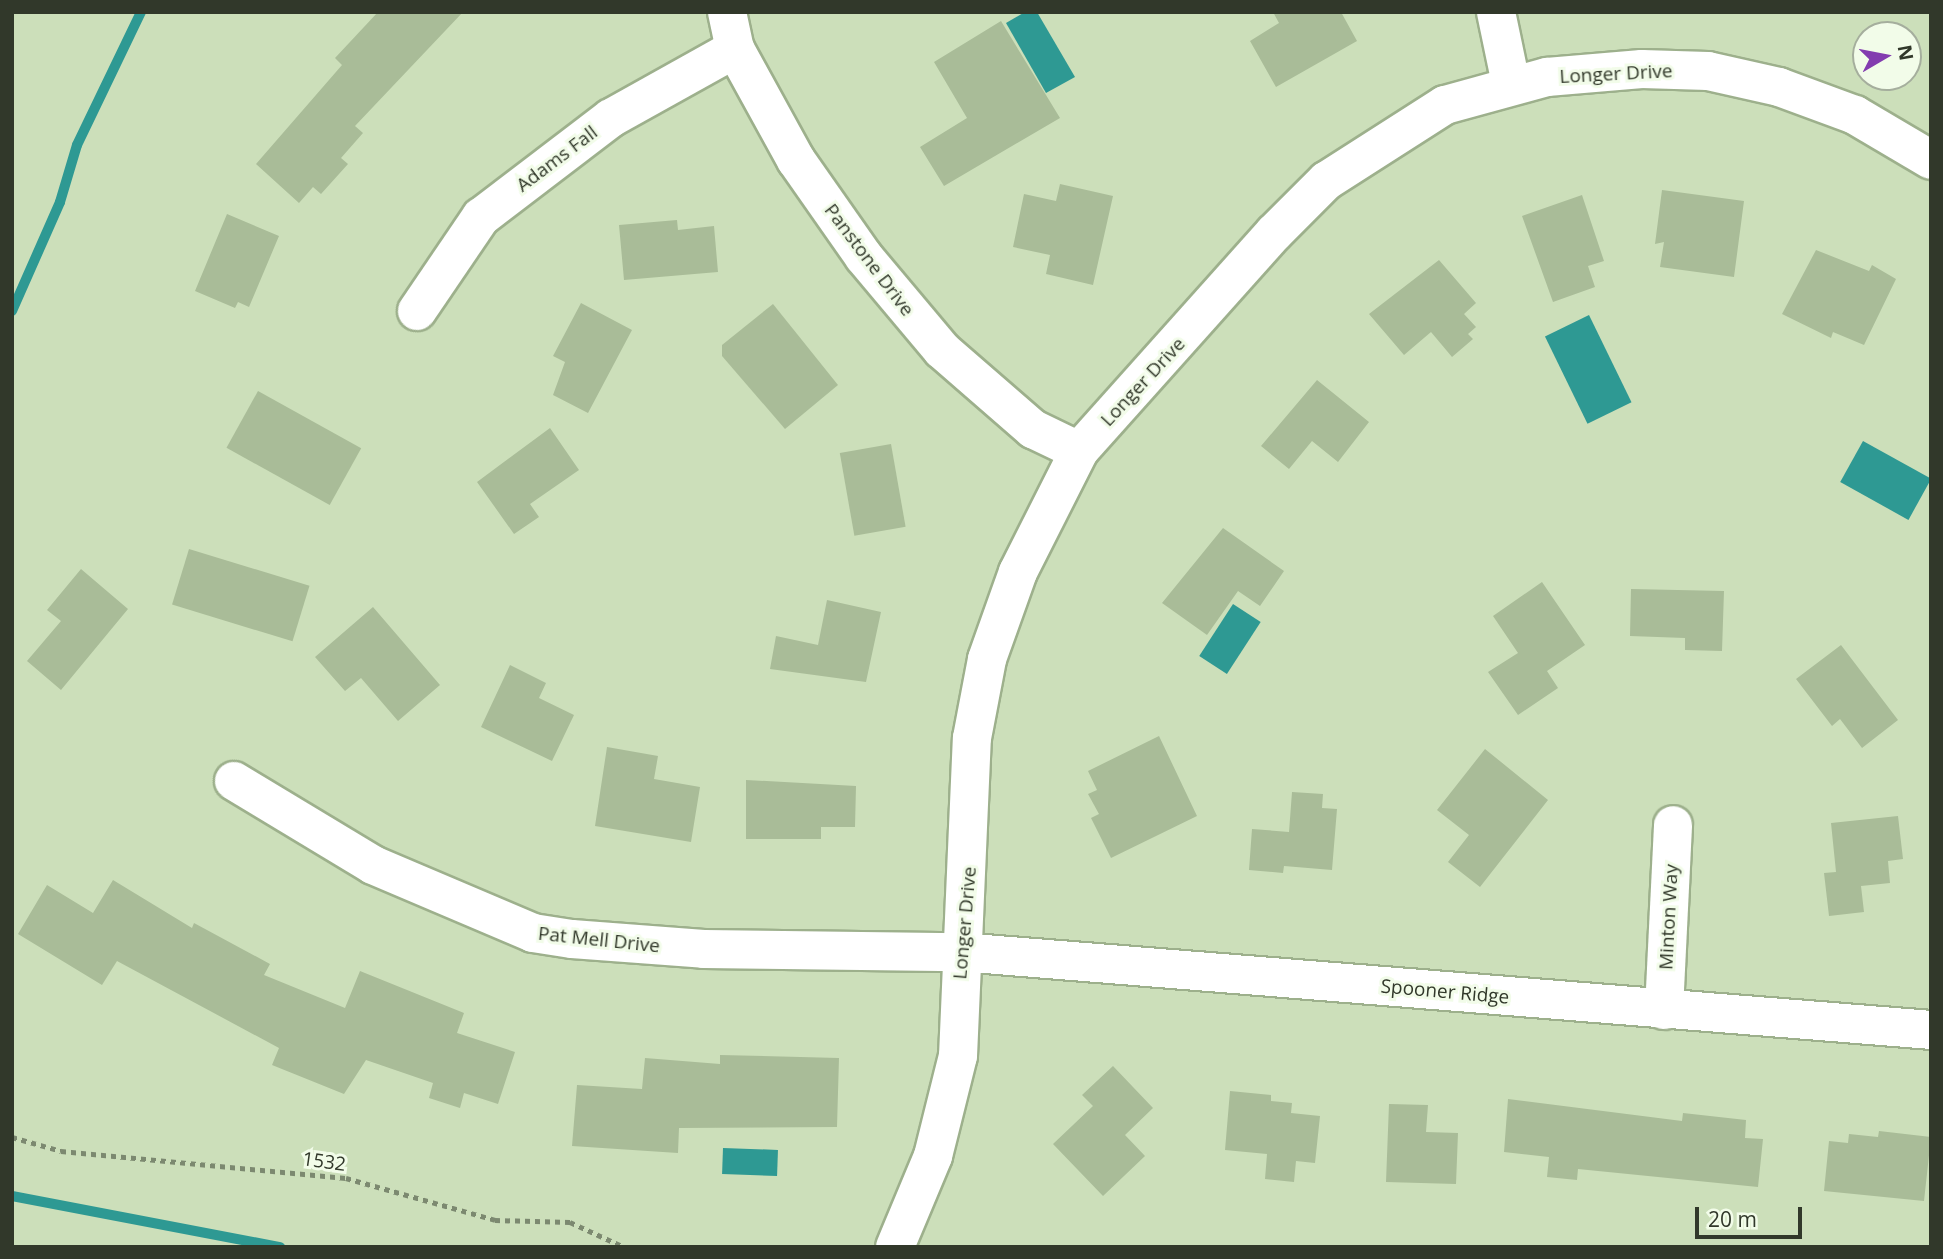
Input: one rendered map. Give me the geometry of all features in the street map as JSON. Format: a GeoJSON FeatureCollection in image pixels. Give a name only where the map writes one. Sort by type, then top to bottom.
{"type":"FeatureCollection","features":[{"type":"Feature","properties":{"kind":"street","name":"Panstone Drive"},"geometry":{"type":"LineString","coordinates":[[727,12],[735,49],[796,160],[934,343],[1033,429],[1079,451]]}},
{"type":"Feature","properties":{"kind":"street"},"geometry":{"type":"LineString","coordinates":[[1496,12],[1511,84]]}},
{"type":"Feature","properties":{"kind":"street","name":"Adams Fall"},"geometry":{"type":"LineString","coordinates":[[417,311],[481,217],[611,118],[735,49]]}},
{"type":"Feature","properties":{"kind":"street","name":"Longer Drive"},"geometry":{"type":"LineString","coordinates":[[895,1247],[933,1156],[958,1056],[960,952],[970,857],[972,738],[987,659],[1018,572],[1079,451],[1326,181],[1445,105],[1511,84],[1642,69],[1708,72],[1779,87],[1855,115],[1931,160]]}},
{"type":"Feature","properties":{"kind":"street","name":"Pat Mell Drive"},"geometry":{"type":"LineString","coordinates":[[234,781],[373,865],[533,933],[652,947],[960,952]]}},
{"type":"Feature","properties":{"kind":"street","name":"Minton Way"},"geometry":{"type":"LineString","coordinates":[[1664,1010],[1673,825]]}},
{"type":"Feature","properties":{"kind":"street","name":"Spooner Ridge"},"geometry":{"type":"LineString","coordinates":[[960,952],[1931,1030]]}},
{"type":"Feature","properties":{"kind":"path","name":"1532"},"geometry":{"type":"LineString","coordinates":[[12,1137],[61,1151],[346,1178],[495,1220],[570,1223],[624,1247]]}},
{"type":"Feature","properties":{"kind":"water"},"geometry":{"type":"Polygon","coordinates":[[[1025,12],[1037,12],[1075,77],[1046,93],[1006,23],[1025,12]]]}},
{"type":"Feature","properties":{"kind":"water"},"geometry":{"type":"Polygon","coordinates":[[[1589,315],[1632,402],[1587,424],[1545,336],[1589,315]]]}},
{"type":"Feature","properties":{"kind":"water"},"geometry":{"type":"Polygon","coordinates":[[[1863,441],[1931,479],[1908,520],[1840,482],[1863,441]]]}},
{"type":"Feature","properties":{"kind":"water"},"geometry":{"type":"Polygon","coordinates":[[[1233,604],[1261,622],[1227,674],[1199,656],[1233,604]]]}},
{"type":"Feature","properties":{"kind":"water"},"geometry":{"type":"Polygon","coordinates":[[[723,1148],[778,1150],[777,1176],[722,1174],[723,1148]]]}},
{"type":"Feature","properties":{"kind":"building"},"geometry":{"type":"Polygon","coordinates":[[[378,12],[463,12],[355,126],[363,133],[341,158],[348,164],[321,194],[313,187],[299,203],[256,164],[342,65],[335,58],[378,12]]]}},
{"type":"Feature","properties":{"kind":"building"},"geometry":{"type":"Polygon","coordinates":[[[1273,12],[1341,12],[1357,41],[1276,87],[1250,41],[1279,23],[1273,12]]]}},
{"type":"Feature","properties":{"kind":"building"},"geometry":{"type":"Polygon","coordinates":[[[1001,21],[1060,118],[944,186],[920,147],[967,118],[934,62],[1001,21]]]}},
{"type":"Feature","properties":{"kind":"building"},"geometry":{"type":"Polygon","coordinates":[[[1060,184],[1113,196],[1093,285],[1046,274],[1050,255],[1013,247],[1024,194],[1056,201],[1060,184]]]}},
{"type":"Feature","properties":{"kind":"building"},"geometry":{"type":"Polygon","coordinates":[[[1662,190],[1744,201],[1734,277],[1660,267],[1664,242],[1655,244],[1662,190]]]}},
{"type":"Feature","properties":{"kind":"building"},"geometry":{"type":"Polygon","coordinates":[[[1582,195],[1604,261],[1588,266],[1595,287],[1553,302],[1522,216],[1582,195]]]}},
{"type":"Feature","properties":{"kind":"building"},"geometry":{"type":"Polygon","coordinates":[[[227,214],[279,236],[249,307],[238,302],[235,308],[195,291],[227,214]]]}},
{"type":"Feature","properties":{"kind":"building"},"geometry":{"type":"Polygon","coordinates":[[[677,220],[678,230],[714,226],[718,272],[624,280],[619,225],[677,220]]]}},
{"type":"Feature","properties":{"kind":"building"},"geometry":{"type":"Polygon","coordinates":[[[1816,250],[1869,271],[1872,265],[1896,279],[1864,345],[1833,332],[1831,338],[1782,314],[1816,250]]]}},
{"type":"Feature","properties":{"kind":"building"},"geometry":{"type":"Polygon","coordinates":[[[1439,260],[1476,303],[1464,314],[1476,327],[1468,334],[1473,339],[1452,357],[1431,332],[1404,355],[1369,314],[1439,260]]]}},
{"type":"Feature","properties":{"kind":"building"},"geometry":{"type":"Polygon","coordinates":[[[581,303],[632,330],[588,413],[553,395],[565,362],[553,356],[581,303]]]}},
{"type":"Feature","properties":{"kind":"building"},"geometry":{"type":"Polygon","coordinates":[[[773,304],[838,385],[785,429],[722,356],[722,345],[773,304]]]}},
{"type":"Feature","properties":{"kind":"building"},"geometry":{"type":"Polygon","coordinates":[[[1317,380],[1369,422],[1338,462],[1312,441],[1289,469],[1261,446],[1317,380]]]}},
{"type":"Feature","properties":{"kind":"building"},"geometry":{"type":"Polygon","coordinates":[[[258,391],[361,448],[330,505],[226,448],[258,391]]]}},
{"type":"Feature","properties":{"kind":"building"},"geometry":{"type":"Polygon","coordinates":[[[550,428],[579,470],[530,504],[539,517],[514,534],[477,482],[550,428]]]}},
{"type":"Feature","properties":{"kind":"building"},"geometry":{"type":"Polygon","coordinates":[[[891,444],[906,527],[854,536],[840,453],[891,444]]]}},
{"type":"Feature","properties":{"kind":"building"},"geometry":{"type":"Polygon","coordinates":[[[1223,528],[1284,571],[1260,606],[1238,591],[1207,635],[1162,603],[1223,528]]]}},
{"type":"Feature","properties":{"kind":"building"},"geometry":{"type":"Polygon","coordinates":[[[189,549],[309,586],[293,641],[172,604],[189,549]]]}},
{"type":"Feature","properties":{"kind":"building"},"geometry":{"type":"Polygon","coordinates":[[[81,569],[128,609],[61,690],[27,661],[61,621],[47,610],[81,569]]]}},
{"type":"Feature","properties":{"kind":"building"},"geometry":{"type":"Polygon","coordinates":[[[1542,582],[1585,645],[1547,671],[1558,688],[1518,715],[1488,672],[1518,653],[1493,616],[1542,582]]]}},
{"type":"Feature","properties":{"kind":"building"},"geometry":{"type":"Polygon","coordinates":[[[1631,589],[1724,591],[1722,651],[1685,650],[1685,638],[1630,636],[1631,589]]]}},
{"type":"Feature","properties":{"kind":"building"},"geometry":{"type":"Polygon","coordinates":[[[827,600],[881,612],[866,682],[770,669],[776,636],[818,645],[827,600]]]}},
{"type":"Feature","properties":{"kind":"building"},"geometry":{"type":"Polygon","coordinates":[[[373,607],[440,685],[398,721],[361,678],[345,691],[315,657],[373,607]]]}},
{"type":"Feature","properties":{"kind":"building"},"geometry":{"type":"Polygon","coordinates":[[[1841,645],[1898,720],[1862,748],[1840,719],[1832,726],[1796,679],[1841,645]]]}},
{"type":"Feature","properties":{"kind":"building"},"geometry":{"type":"Polygon","coordinates":[[[510,665],[546,683],[539,698],[574,715],[552,761],[481,727],[510,665]]]}},
{"type":"Feature","properties":{"kind":"building"},"geometry":{"type":"Polygon","coordinates":[[[1159,736],[1197,816],[1111,858],[1091,818],[1099,814],[1088,794],[1097,790],[1088,771],[1159,736]]]}},
{"type":"Feature","properties":{"kind":"building"},"geometry":{"type":"Polygon","coordinates":[[[607,747],[658,756],[654,779],[700,787],[691,842],[595,826],[607,747]]]}},
{"type":"Feature","properties":{"kind":"building"},"geometry":{"type":"Polygon","coordinates":[[[1485,749],[1548,800],[1480,887],[1448,862],[1469,835],[1437,810],[1485,749]]]}},
{"type":"Feature","properties":{"kind":"building"},"geometry":{"type":"Polygon","coordinates":[[[746,780],[856,786],[855,827],[821,827],[821,839],[746,839],[746,780]]]}},
{"type":"Feature","properties":{"kind":"building"},"geometry":{"type":"Polygon","coordinates":[[[1292,792],[1323,794],[1322,808],[1337,809],[1332,870],[1284,866],[1283,873],[1249,870],[1252,829],[1289,832],[1292,792]]]}},
{"type":"Feature","properties":{"kind":"building"},"geometry":{"type":"Polygon","coordinates":[[[1898,816],[1903,859],[1888,861],[1890,883],[1861,886],[1864,912],[1829,916],[1824,873],[1836,872],[1831,823],[1898,816]]]}},
{"type":"Feature","properties":{"kind":"building"},"geometry":{"type":"Polygon","coordinates":[[[113,880],[192,928],[194,923],[270,964],[264,975],[345,1008],[360,971],[464,1013],[457,1033],[515,1052],[498,1104],[464,1093],[460,1108],[429,1098],[433,1083],[366,1060],[344,1094],[272,1065],[279,1048],[117,961],[102,985],[18,934],[47,885],[93,913],[113,880]]]}},
{"type":"Feature","properties":{"kind":"building"},"geometry":{"type":"Polygon","coordinates":[[[720,1055],[839,1058],[837,1127],[679,1128],[678,1153],[572,1146],[577,1085],[642,1089],[645,1058],[720,1064],[720,1055]]]}},
{"type":"Feature","properties":{"kind":"building"},"geometry":{"type":"Polygon","coordinates":[[[1113,1066],[1153,1108],[1125,1135],[1145,1156],[1103,1196],[1053,1144],[1093,1106],[1082,1095],[1113,1066]]]}},
{"type":"Feature","properties":{"kind":"building"},"geometry":{"type":"Polygon","coordinates":[[[1230,1091],[1271,1095],[1271,1101],[1292,1103],[1291,1113],[1320,1116],[1315,1163],[1296,1161],[1294,1182],[1265,1179],[1267,1154],[1225,1150],[1230,1091]]]}},
{"type":"Feature","properties":{"kind":"building"},"geometry":{"type":"Polygon","coordinates":[[[1508,1099],[1682,1121],[1683,1113],[1746,1120],[1745,1138],[1763,1139],[1758,1187],[1578,1169],[1577,1180],[1547,1177],[1549,1157],[1504,1152],[1508,1099]]]}},
{"type":"Feature","properties":{"kind":"building"},"geometry":{"type":"Polygon","coordinates":[[[1389,1104],[1428,1105],[1426,1132],[1458,1133],[1456,1184],[1386,1182],[1389,1104]]]}},
{"type":"Feature","properties":{"kind":"building"},"geometry":{"type":"Polygon","coordinates":[[[1879,1131],[1931,1137],[1924,1201],[1824,1191],[1829,1141],[1848,1143],[1849,1134],[1878,1137],[1879,1131]]]}},
{"type":"Feature","properties":{"kind":"waterway"},"geometry":{"type":"LineString","coordinates":[[12,311],[60,202],[77,145],[141,12]]}},
{"type":"Feature","properties":{"kind":"waterway"},"geometry":{"type":"LineString","coordinates":[[12,1196],[280,1247]]}}]}
